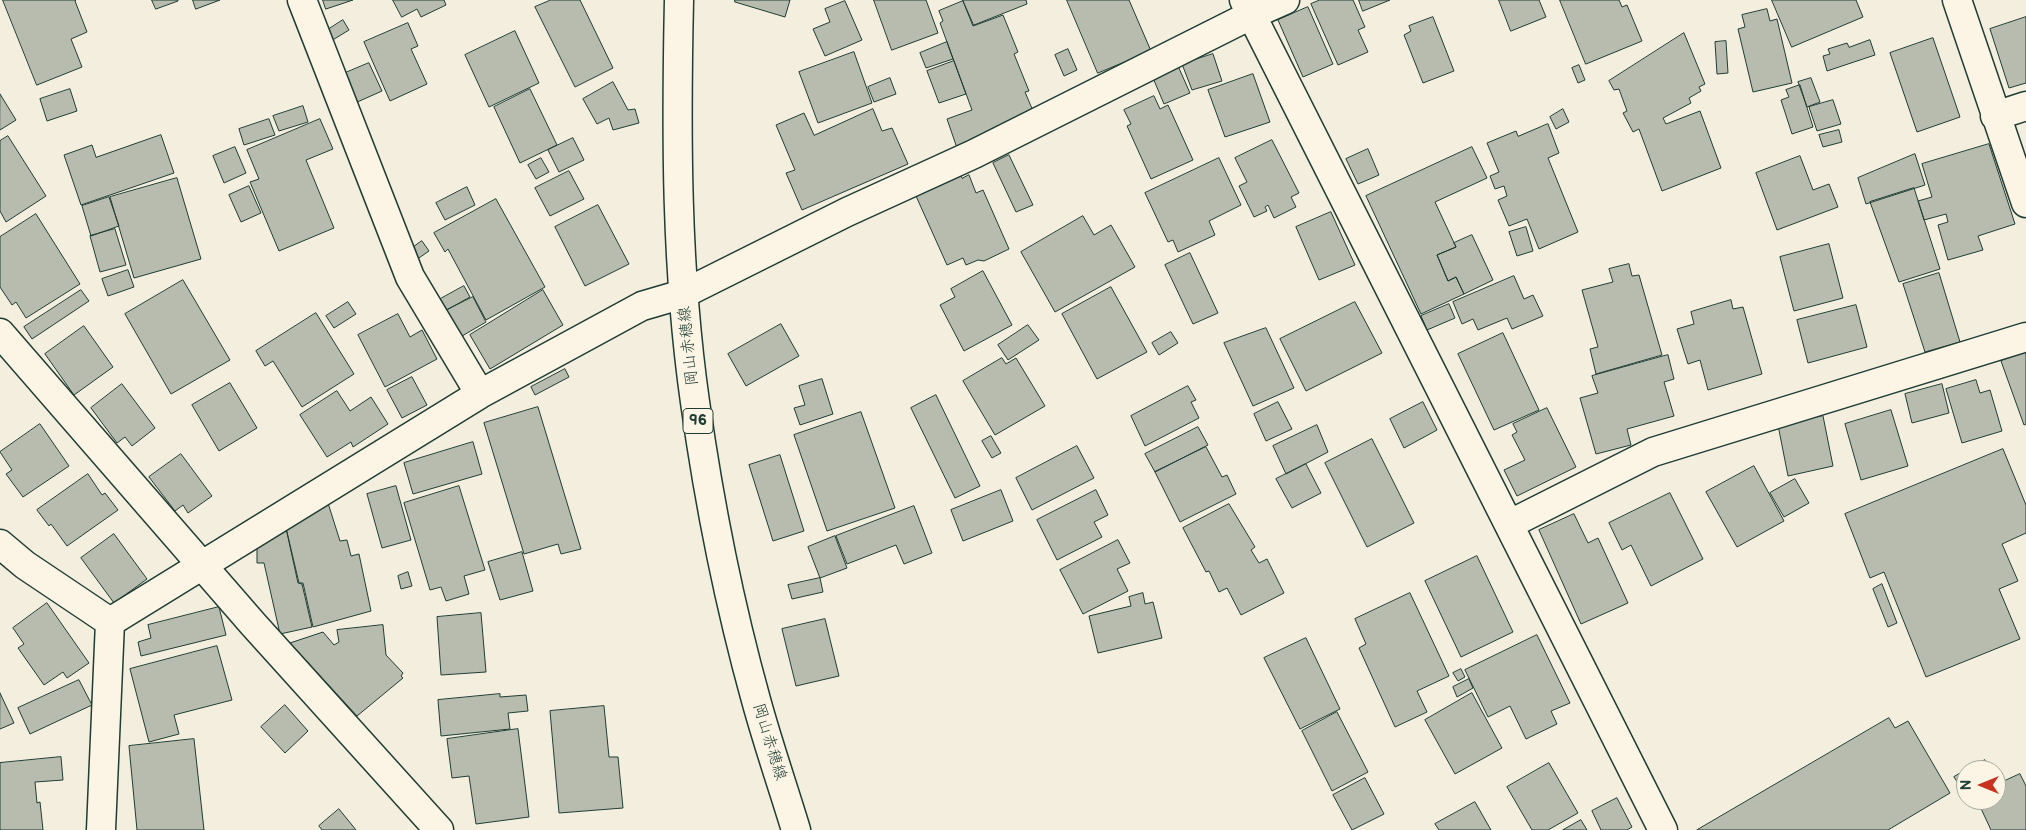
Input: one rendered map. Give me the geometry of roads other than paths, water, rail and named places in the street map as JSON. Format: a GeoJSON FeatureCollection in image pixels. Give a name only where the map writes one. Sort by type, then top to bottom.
{"type":"FeatureCollection","features":[{"type":"Feature","properties":{"kind":"street"},"geometry":{"type":"LineString","coordinates":[[302,0],[410,277],[480,394]]}},
{"type":"Feature","properties":{"kind":"street","name":"岡山赤穂線"},"geometry":{"type":"LineString","coordinates":[[679,0],[676,111],[683,294],[694,400],[714,519],[756,699],[796,830]]}},
{"type":"Feature","properties":{"kind":"street"},"geometry":{"type":"LineString","coordinates":[[110,622],[480,394],[642,306],[683,294],[847,212],[974,154],[1247,7],[1286,0]]}},
{"type":"Feature","properties":{"kind":"street"},"geometry":{"type":"LineString","coordinates":[[1956,0],[2026,203]]}},
{"type":"Feature","properties":{"kind":"street"},"geometry":{"type":"LineString","coordinates":[[1247,7],[1663,830]]}},
{"type":"Feature","properties":{"kind":"street"},"geometry":{"type":"LineString","coordinates":[[1996,116],[2026,106]]}},
{"type":"Feature","properties":{"kind":"street"},"geometry":{"type":"LineString","coordinates":[[0,333],[203,564],[253,624],[439,830]]}},
{"type":"Feature","properties":{"kind":"street"},"geometry":{"type":"LineString","coordinates":[[1510,524],[1652,452],[2026,337]]}},
{"type":"Feature","properties":{"kind":"street"},"geometry":{"type":"LineString","coordinates":[[0,544],[25,565],[110,622]]}},
{"type":"Feature","properties":{"kind":"street"},"geometry":{"type":"LineString","coordinates":[[101,830],[110,622]]}}]}
